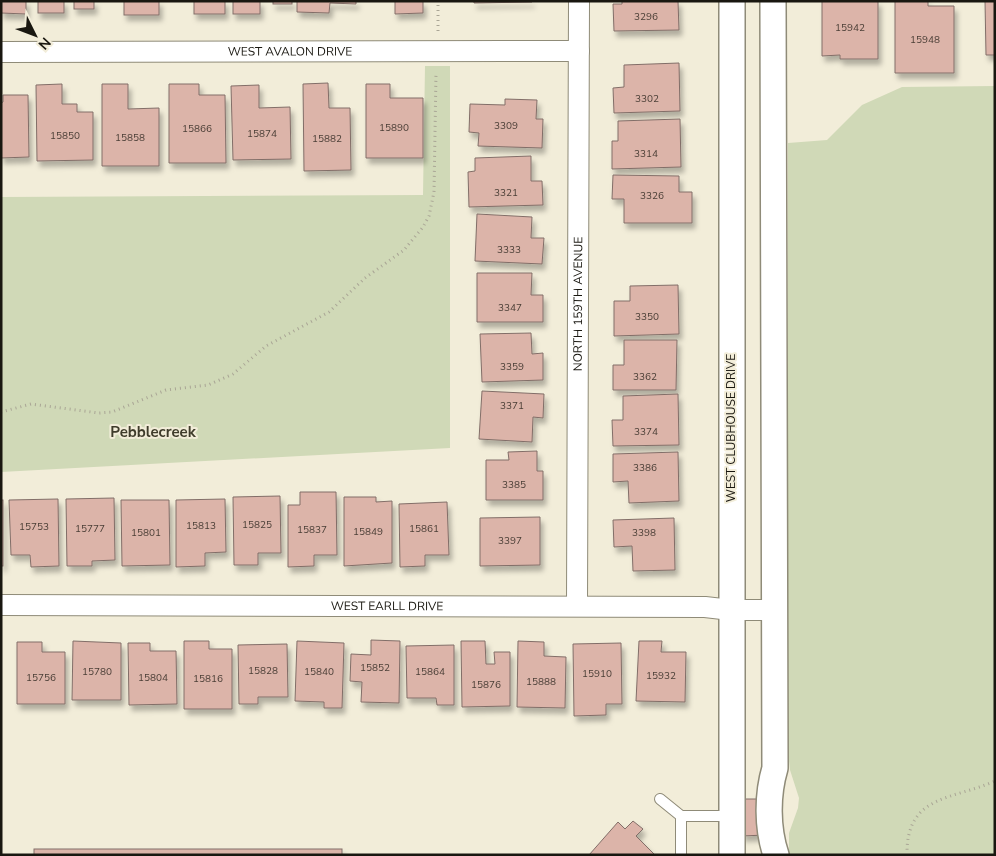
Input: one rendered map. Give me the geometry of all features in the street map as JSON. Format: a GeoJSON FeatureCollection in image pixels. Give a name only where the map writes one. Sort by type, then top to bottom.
{"type":"FeatureCollection","features":[{"type":"Feature","properties":{"kind":"street","name":"NORTH 159TH AVENUE"},"geometry":{"type":"LineString","coordinates":[[577,606],[579,1]]}},
{"type":"Feature","properties":{"kind":"street","name":"WEST CLUBHOUSE DRIVE"},"geometry":{"type":"LineString","coordinates":[[732,1],[732,855]]}},
{"type":"Feature","properties":{"kind":"street"},"geometry":{"type":"LineString","coordinates":[[773,1],[775,768],[771,783],[770,836],[776,855]]}},
{"type":"Feature","properties":{"kind":"street","name":"WEST AVALON DRIVE"},"geometry":{"type":"LineString","coordinates":[[1,52],[579,51]]}},
{"type":"Feature","properties":{"kind":"street","name":"WEST EARLL DRIVE"},"geometry":{"type":"LineString","coordinates":[[1,605],[577,606],[705,607],[731,610],[774,610]]}},
{"type":"Feature","properties":{"kind":"street"},"geometry":{"type":"LineString","coordinates":[[775,768],[786,786],[785,836],[780,855]]}},
{"type":"Feature","properties":{"kind":"lane"},"geometry":{"type":"LineString","coordinates":[[660,799],[681,816],[731,816]]}},
{"type":"Feature","properties":{"kind":"lane"},"geometry":{"type":"LineString","coordinates":[[681,816],[681,855]]}},
{"type":"Feature","properties":{"kind":"path"},"geometry":{"type":"LineString","coordinates":[[1,412],[32,404],[99,413],[112,412],[166,390],[208,385],[233,374],[266,346],[329,312],[364,278],[404,250],[423,227],[429,216],[434,192],[438,1]]}},
{"type":"Feature","properties":{"kind":"path"},"geometry":{"type":"LineString","coordinates":[[907,855],[909,831],[924,808],[949,794],[995,781]]}},
{"type":"Feature","properties":{"kind":"green space"},"geometry":{"type":"Polygon","coordinates":[[[425,66],[450,66],[450,448],[1,472],[1,197],[423,195],[425,66]]]}},
{"type":"Feature","properties":{"kind":"green space"},"geometry":{"type":"Polygon","coordinates":[[[995,86],[995,855],[789,855],[789,833],[798,808],[799,798],[790,770],[788,752],[788,143],[827,140],[862,105],[902,87],[995,86]]]}},
{"type":"Feature","properties":{"kind":"building"},"geometry":{"type":"Polygon","coordinates":[[[1,1],[26,1],[26,14],[1,13],[1,1]]]}},
{"type":"Feature","properties":{"kind":"building"},"geometry":{"type":"Polygon","coordinates":[[[38,1],[64,1],[64,13],[38,13],[38,1]]]}},
{"type":"Feature","properties":{"kind":"building"},"geometry":{"type":"Polygon","coordinates":[[[74,1],[94,1],[94,9],[74,9],[74,1]]]}},
{"type":"Feature","properties":{"kind":"building"},"geometry":{"type":"Polygon","coordinates":[[[124,1],[159,1],[159,15],[124,15],[124,1]]]}},
{"type":"Feature","properties":{"kind":"building"},"geometry":{"type":"Polygon","coordinates":[[[194,1],[225,1],[225,14],[194,14],[194,1]]]}},
{"type":"Feature","properties":{"kind":"building"},"geometry":{"type":"Polygon","coordinates":[[[233,1],[260,1],[260,14],[233,14],[233,1]]]}},
{"type":"Feature","properties":{"kind":"building"},"geometry":{"type":"Polygon","coordinates":[[[273,1],[292,1],[292,4],[273,4],[273,1]]]}},
{"type":"Feature","properties":{"kind":"building"},"geometry":{"type":"Polygon","coordinates":[[[297,1],[356,1],[356,4],[330,3],[329,13],[297,12],[297,1]]]}},
{"type":"Feature","properties":{"kind":"building"},"geometry":{"type":"Polygon","coordinates":[[[395,1],[423,1],[423,13],[395,14],[395,1]]]}},
{"type":"Feature","properties":{"kind":"building"},"geometry":{"type":"Polygon","coordinates":[[[474,1],[532,1],[532,2],[474,3],[474,1]]]}},
{"type":"Feature","properties":{"kind":"building"},"geometry":{"type":"Polygon","coordinates":[[[622,1],[678,1],[679,30],[614,31],[613,4],[622,4],[622,1]]]}},
{"type":"Feature","properties":{"kind":"building"},"geometry":{"type":"Polygon","coordinates":[[[822,1],[878,1],[878,59],[840,59],[840,55],[822,56],[822,1]]]}},
{"type":"Feature","properties":{"kind":"building"},"geometry":{"type":"Polygon","coordinates":[[[895,1],[928,1],[928,6],[954,6],[954,73],[895,73],[895,1]]]}},
{"type":"Feature","properties":{"kind":"building"},"geometry":{"type":"Polygon","coordinates":[[[985,1],[995,1],[995,55],[986,55],[985,1]]]}},
{"type":"Feature","properties":{"kind":"building"},"geometry":{"type":"Polygon","coordinates":[[[679,63],[680,111],[614,113],[613,88],[624,87],[624,65],[679,63]]]}},
{"type":"Feature","properties":{"kind":"building"},"geometry":{"type":"Polygon","coordinates":[[[328,83],[329,108],[350,108],[351,170],[304,171],[303,84],[328,83]]]}},
{"type":"Feature","properties":{"kind":"building"},"geometry":{"type":"Polygon","coordinates":[[[62,84],[62,104],[77,104],[77,112],[93,112],[93,160],[37,161],[36,85],[62,84]]]}},
{"type":"Feature","properties":{"kind":"building"},"geometry":{"type":"Polygon","coordinates":[[[102,84],[128,84],[128,109],[159,108],[159,166],[102,166],[102,84]]]}},
{"type":"Feature","properties":{"kind":"building"},"geometry":{"type":"Polygon","coordinates":[[[169,84],[199,84],[199,95],[225,95],[226,163],[169,163],[169,84]]]}},
{"type":"Feature","properties":{"kind":"building"},"geometry":{"type":"Polygon","coordinates":[[[366,84],[390,84],[390,98],[423,98],[423,158],[366,158],[366,84]]]}},
{"type":"Feature","properties":{"kind":"building"},"geometry":{"type":"Polygon","coordinates":[[[259,85],[259,108],[290,107],[291,159],[233,160],[231,86],[259,85]]]}},
{"type":"Feature","properties":{"kind":"building"},"geometry":{"type":"Polygon","coordinates":[[[3,95],[28,95],[29,157],[1,158],[1,103],[3,102],[3,95]]]}},
{"type":"Feature","properties":{"kind":"building"},"geometry":{"type":"Polygon","coordinates":[[[505,99],[537,100],[536,119],[543,119],[542,148],[478,146],[479,133],[469,132],[470,104],[505,105],[505,99]]]}},
{"type":"Feature","properties":{"kind":"building"},"geometry":{"type":"Polygon","coordinates":[[[680,119],[681,167],[612,169],[612,141],[618,141],[618,121],[680,119]]]}},
{"type":"Feature","properties":{"kind":"building"},"geometry":{"type":"Polygon","coordinates":[[[531,156],[531,181],[542,181],[543,205],[469,207],[468,172],[475,171],[475,158],[531,156]]]}},
{"type":"Feature","properties":{"kind":"building"},"geometry":{"type":"Polygon","coordinates":[[[613,175],[679,176],[679,192],[692,192],[692,223],[624,223],[624,199],[612,199],[613,175]]]}},
{"type":"Feature","properties":{"kind":"building"},"geometry":{"type":"Polygon","coordinates":[[[477,214],[532,217],[531,238],[544,238],[542,264],[475,261],[477,214]]]}},
{"type":"Feature","properties":{"kind":"building"},"geometry":{"type":"Polygon","coordinates":[[[477,273],[532,273],[531,295],[543,295],[543,322],[477,322],[477,273]]]}},
{"type":"Feature","properties":{"kind":"building"},"geometry":{"type":"Polygon","coordinates":[[[678,285],[679,334],[614,336],[614,301],[630,301],[630,286],[678,285]]]}},
{"type":"Feature","properties":{"kind":"building"},"geometry":{"type":"Polygon","coordinates":[[[531,333],[532,354],[543,353],[543,380],[482,382],[480,334],[531,333]]]}},
{"type":"Feature","properties":{"kind":"building"},"geometry":{"type":"Polygon","coordinates":[[[624,340],[677,340],[676,390],[613,390],[613,365],[624,365],[624,340]]]}},
{"type":"Feature","properties":{"kind":"building"},"geometry":{"type":"Polygon","coordinates":[[[482,391],[544,394],[543,418],[533,417],[532,442],[479,439],[482,391]]]}},
{"type":"Feature","properties":{"kind":"building"},"geometry":{"type":"Polygon","coordinates":[[[678,394],[679,445],[613,446],[612,420],[623,420],[623,396],[678,394]]]}},
{"type":"Feature","properties":{"kind":"building"},"geometry":{"type":"Polygon","coordinates":[[[537,451],[537,471],[543,471],[543,500],[486,500],[486,460],[509,460],[508,452],[537,451]]]}},
{"type":"Feature","properties":{"kind":"building"},"geometry":{"type":"Polygon","coordinates":[[[678,452],[679,501],[629,503],[628,481],[613,482],[613,454],[678,452]]]}},
{"type":"Feature","properties":{"kind":"building"},"geometry":{"type":"Polygon","coordinates":[[[300,492],[336,492],[337,555],[314,555],[314,566],[288,567],[288,505],[300,505],[300,492]]]}},
{"type":"Feature","properties":{"kind":"building"},"geometry":{"type":"Polygon","coordinates":[[[280,496],[281,553],[258,553],[258,565],[234,565],[233,497],[280,496]]]}},
{"type":"Feature","properties":{"kind":"building"},"geometry":{"type":"Polygon","coordinates":[[[344,497],[376,497],[376,502],[392,501],[392,563],[344,566],[344,497]]]}},
{"type":"Feature","properties":{"kind":"building"},"geometry":{"type":"Polygon","coordinates":[[[114,498],[115,560],[92,561],[92,566],[67,566],[66,499],[114,498]]]}},
{"type":"Feature","properties":{"kind":"building"},"geometry":{"type":"Polygon","coordinates":[[[58,499],[59,566],[31,567],[30,555],[11,555],[9,500],[58,499]]]}},
{"type":"Feature","properties":{"kind":"building"},"geometry":{"type":"Polygon","coordinates":[[[225,499],[226,552],[205,553],[205,566],[176,567],[176,500],[225,499]]]}},
{"type":"Feature","properties":{"kind":"building"},"geometry":{"type":"Polygon","coordinates":[[[1,500],[3,500],[3,566],[1,566],[1,500]]]}},
{"type":"Feature","properties":{"kind":"building"},"geometry":{"type":"Polygon","coordinates":[[[121,500],[169,500],[170,565],[122,566],[121,500]]]}},
{"type":"Feature","properties":{"kind":"building"},"geometry":{"type":"Polygon","coordinates":[[[447,502],[449,555],[425,555],[425,566],[400,567],[399,504],[447,502]]]}},
{"type":"Feature","properties":{"kind":"building"},"geometry":{"type":"Polygon","coordinates":[[[540,517],[540,565],[480,566],[480,518],[540,517]]]}},
{"type":"Feature","properties":{"kind":"building"},"geometry":{"type":"Polygon","coordinates":[[[674,518],[675,570],[633,571],[632,546],[614,547],[613,520],[674,518]]]}},
{"type":"Feature","properties":{"kind":"building"},"geometry":{"type":"Polygon","coordinates":[[[371,640],[400,641],[399,703],[361,702],[362,682],[350,681],[351,654],[371,655],[371,640]]]}},
{"type":"Feature","properties":{"kind":"building"},"geometry":{"type":"Polygon","coordinates":[[[73,641],[121,643],[121,700],[72,700],[73,641]]]}},
{"type":"Feature","properties":{"kind":"building"},"geometry":{"type":"Polygon","coordinates":[[[184,641],[209,641],[209,649],[232,649],[232,709],[184,709],[184,641]]]}},
{"type":"Feature","properties":{"kind":"building"},"geometry":{"type":"Polygon","coordinates":[[[297,641],[344,643],[342,708],[324,708],[324,702],[295,701],[297,641]]]}},
{"type":"Feature","properties":{"kind":"building"},"geometry":{"type":"Polygon","coordinates":[[[461,641],[485,641],[486,664],[495,664],[494,652],[510,652],[510,706],[462,707],[461,641]]]}},
{"type":"Feature","properties":{"kind":"building"},"geometry":{"type":"Polygon","coordinates":[[[518,641],[544,642],[544,656],[566,657],[565,708],[517,707],[518,641]]]}},
{"type":"Feature","properties":{"kind":"building"},"geometry":{"type":"Polygon","coordinates":[[[639,641],[662,641],[661,652],[686,652],[685,702],[636,701],[639,641]]]}},
{"type":"Feature","properties":{"kind":"building"},"geometry":{"type":"Polygon","coordinates":[[[17,642],[42,642],[42,652],[65,652],[65,704],[17,704],[17,642]]]}},
{"type":"Feature","properties":{"kind":"building"},"geometry":{"type":"Polygon","coordinates":[[[128,643],[150,643],[150,651],[176,651],[177,704],[129,705],[128,643]]]}},
{"type":"Feature","properties":{"kind":"building"},"geometry":{"type":"Polygon","coordinates":[[[621,643],[622,704],[606,704],[606,715],[574,716],[573,644],[621,643]]]}},
{"type":"Feature","properties":{"kind":"building"},"geometry":{"type":"Polygon","coordinates":[[[287,644],[288,697],[258,697],[258,704],[239,704],[238,645],[287,644]]]}},
{"type":"Feature","properties":{"kind":"building"},"geometry":{"type":"Polygon","coordinates":[[[454,645],[454,705],[437,705],[436,698],[407,698],[406,646],[454,645]]]}},
{"type":"Feature","properties":{"kind":"building"},"geometry":{"type":"Polygon","coordinates":[[[742,799],[765,799],[765,835],[742,836],[742,799]]]}},
{"type":"Feature","properties":{"kind":"building"},"geometry":{"type":"Polygon","coordinates":[[[633,821],[643,829],[636,836],[655,855],[589,855],[618,822],[625,829],[633,821]]]}},
{"type":"Feature","properties":{"kind":"building"},"geometry":{"type":"Polygon","coordinates":[[[34,849],[342,849],[342,855],[34,855],[34,849]]]}},
{"type":"Feature","properties":{"kind":"district","name":"Pebblecreek"},"geometry":{"type":"Point","coordinates":[153,432]}}]}
